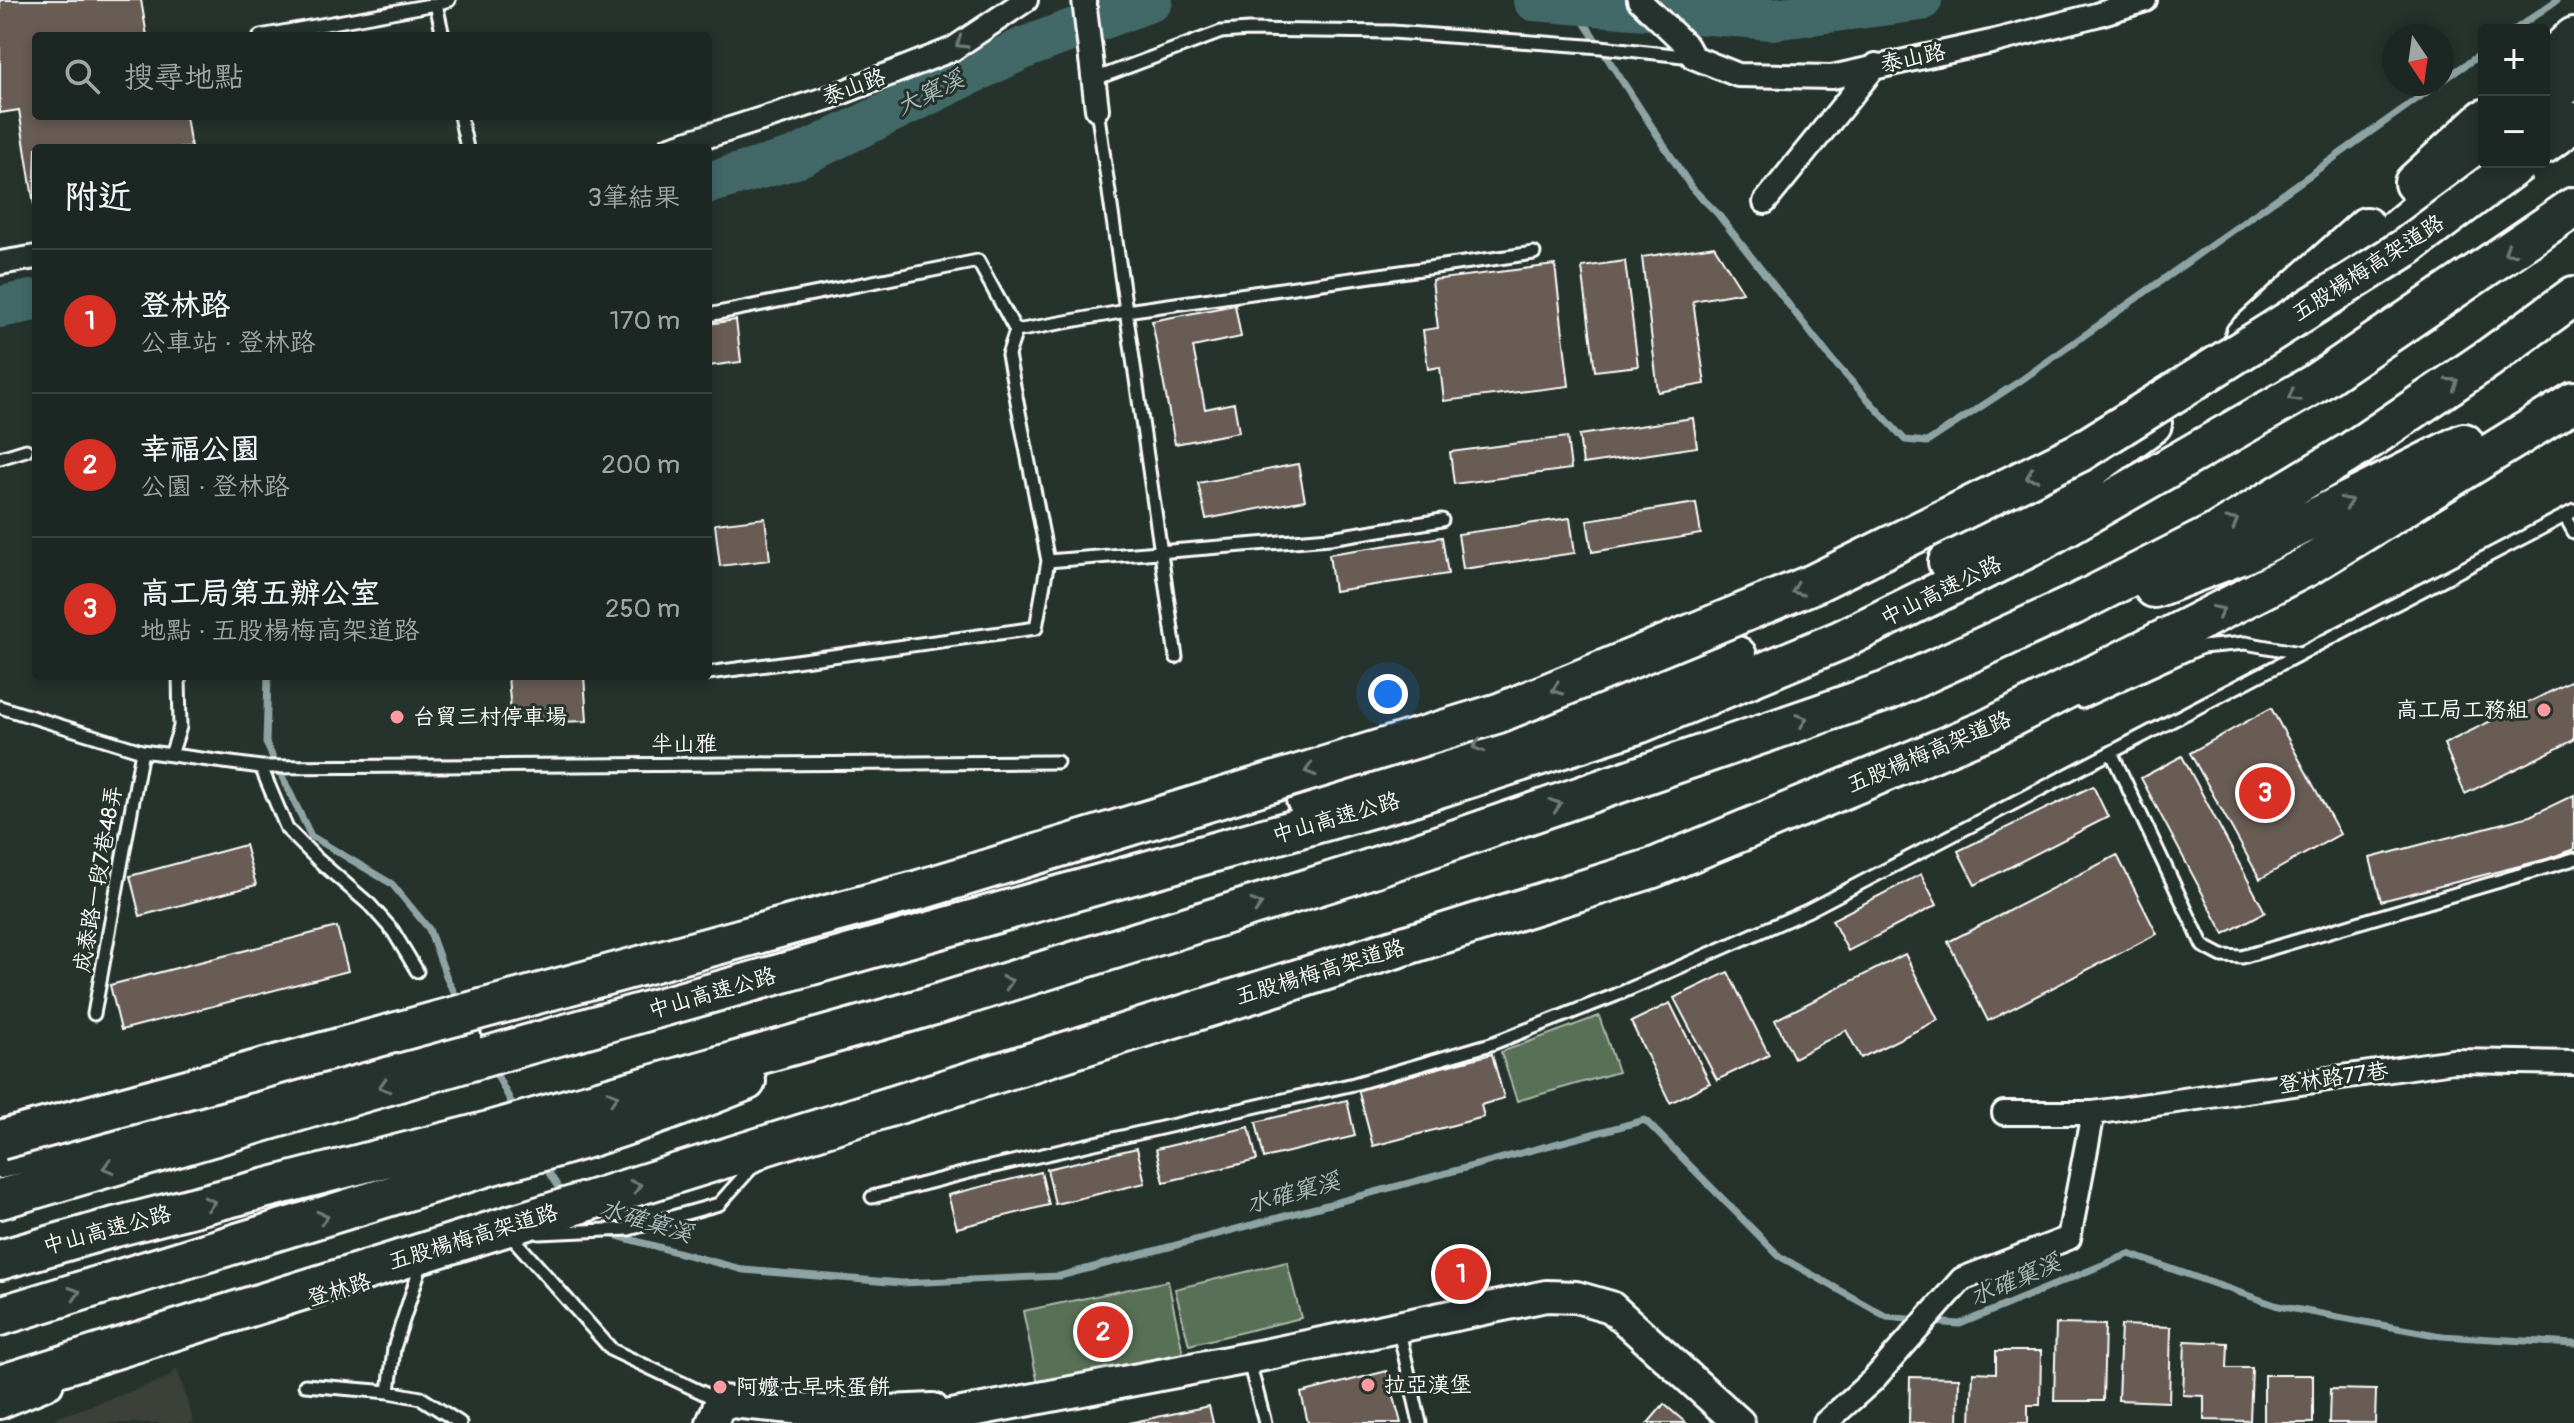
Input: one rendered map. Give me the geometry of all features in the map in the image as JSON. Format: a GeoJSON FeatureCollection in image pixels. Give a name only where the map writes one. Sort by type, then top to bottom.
{"type":"FeatureCollection","features":[{"type":"Feature","properties":{"kind":"highway"},"geometry":{"type":"LineString","coordinates":[[2550,59],[2574,37]]}},
{"type":"Feature","properties":{"kind":"highway"},"geometry":{"type":"LineString","coordinates":[[2550,99],[2574,77]]}},
{"type":"Feature","properties":{"kind":"highway"},"geometry":{"type":"LineString","coordinates":[[2550,140],[2574,122]]}},
{"type":"Feature","properties":{"kind":"highway"},"geometry":{"type":"LineString","coordinates":[[2128,443],[2478,124]]}},
{"type":"Feature","properties":{"kind":"highway"},"geometry":{"type":"LineString","coordinates":[[1641,723],[1957,558],[2018,520],[2128,443],[2374,249],[2478,161]]}},
{"type":"Feature","properties":{"kind":"highway","name":"五股楊梅高架道路"},"geometry":{"type":"LineString","coordinates":[[0,1140],[919,890],[1499,713],[1815,583],[2080,452],[2405,248],[2512,168]]}},
{"type":"Feature","properties":{"kind":"highway","name":"中山高速公路"},"geometry":{"type":"LineString","coordinates":[[0,1199],[456,1052],[1407,798],[1641,723],[1841,640],[2030,547],[2314,384],[2574,207]]}},
{"type":"Feature","properties":{"kind":"highway","name":"中山高速公路"},"geometry":{"type":"LineString","coordinates":[[0,1260],[115,1227],[546,1134],[934,1005],[1352,875],[1887,691],[2074,605],[2214,534],[2352,451],[2574,296]]}},
{"type":"Feature","properties":{"kind":"highway"},"geometry":{"type":"LineString","coordinates":[[1887,691],[2243,554],[2574,389]]}},
{"type":"Feature","properties":{"kind":"highway","name":"五股楊梅高架道路"},"geometry":{"type":"LineString","coordinates":[[0,1385],[1653,868],[1986,730],[2306,567],[2574,402]]}},
{"type":"Feature","properties":{"kind":"highway"},"geometry":{"type":"LineString","coordinates":[[502,1039],[805,944],[1396,773],[1632,696],[1867,606]]}},
{"type":"Feature","properties":{"kind":"highway"},"geometry":{"type":"LineString","coordinates":[[0,1159],[456,1052]]}},
{"type":"Feature","properties":{"kind":"highway"},"geometry":{"type":"LineString","coordinates":[[0,1316],[496,1147]]}},
{"type":"Feature","properties":{"kind":"street","name":"泰山路"},"geometry":{"type":"LineString","coordinates":[[683,144],[828,98],[953,49],[1026,0]]}},
{"type":"Feature","properties":{"kind":"street"},"geometry":{"type":"LineString","coordinates":[[1084,0],[1097,109]]}},
{"type":"Feature","properties":{"kind":"street"},"geometry":{"type":"LineString","coordinates":[[1639,0],[1690,52]]}},
{"type":"Feature","properties":{"kind":"street","name":"泰山路"},"geometry":{"type":"LineString","coordinates":[[1690,52],[1738,75],[1832,77],[1991,42],[2145,0]]}},
{"type":"Feature","properties":{"kind":"street"},"geometry":{"type":"LineString","coordinates":[[1765,202],[1876,65]]}},
{"type":"Feature","properties":{"kind":"street"},"geometry":{"type":"LineString","coordinates":[[0,263],[32,258]]}},
{"type":"Feature","properties":{"kind":"street","name":"登林路77巷"},"geometry":{"type":"LineString","coordinates":[[2004,1113],[2093,1113],[2453,1061],[2574,1063]]}},
{"type":"Feature","properties":{"kind":"street"},"geometry":{"type":"LineString","coordinates":[[1825,1423],[1873,1380],[1962,1279],[2069,1238],[2093,1113]]}},
{"type":"Feature","properties":{"kind":"street","name":"登林路"},"geometry":{"type":"LineString","coordinates":[[0,1407],[105,1364],[510,1235]]}},
{"type":"Feature","properties":{"kind":"street"},"geometry":{"type":"LineString","coordinates":[[910,1423],[1248,1358],[1546,1296],[1576,1297],[1611,1307],[1739,1423]]}},
{"type":"Feature","properties":{"kind":"street"},"geometry":{"type":"LineString","coordinates":[[717,1412],[843,1413],[999,1406]]}},
{"type":"Feature","properties":{"kind":"lane"},"geometry":{"type":"LineString","coordinates":[[282,32],[449,0]]}},
{"type":"Feature","properties":{"kind":"lane"},"geometry":{"type":"LineString","coordinates":[[436,4],[442,32]]}},
{"type":"Feature","properties":{"kind":"lane"},"geometry":{"type":"LineString","coordinates":[[1092,75],[1221,32],[1249,30],[1392,32],[1690,52]]}},
{"type":"Feature","properties":{"kind":"lane"},"geometry":{"type":"LineString","coordinates":[[1097,109],[1176,657]]}},
{"type":"Feature","properties":{"kind":"lane"},"geometry":{"type":"LineString","coordinates":[[461,120],[466,144]]}},
{"type":"Feature","properties":{"kind":"lane"},"geometry":{"type":"LineString","coordinates":[[1016,331],[1126,311],[1534,253]]}},
{"type":"Feature","properties":{"kind":"lane"},"geometry":{"type":"LineString","coordinates":[[712,314],[978,261],[1016,331],[1008,355],[1048,561],[1036,628],[712,672]]}},
{"type":"Feature","properties":{"kind":"lane"},"geometry":{"type":"LineString","coordinates":[[0,458],[26,450]]}},
{"type":"Feature","properties":{"kind":"lane"},"geometry":{"type":"LineString","coordinates":[[872,1197],[1354,1084],[1491,1044],[1616,995],[1807,911],[2570,514],[2574,532]]}},
{"type":"Feature","properties":{"kind":"lane"},"geometry":{"type":"LineString","coordinates":[[1048,561],[1330,538],[1442,520]]}},
{"type":"Feature","properties":{"kind":"lane"},"geometry":{"type":"LineString","coordinates":[[2075,705],[2202,647],[2245,643],[2300,653]]}},
{"type":"Feature","properties":{"kind":"lane"},"geometry":{"type":"LineString","coordinates":[[171,755],[180,727],[179,680]]}},
{"type":"Feature","properties":{"kind":"lane","name":"半山雅"},"geometry":{"type":"LineString","coordinates":[[0,707],[142,751],[266,767],[1057,762]]}},
{"type":"Feature","properties":{"kind":"lane","name":"成泰路一段7巷48弄"},"geometry":{"type":"LineString","coordinates":[[94,1014],[142,751]]}},
{"type":"Feature","properties":{"kind":"lane"},"geometry":{"type":"LineString","coordinates":[[2112,754],[2203,946],[2222,956],[2242,957],[2574,859]]}},
{"type":"Feature","properties":{"kind":"lane"},"geometry":{"type":"LineString","coordinates":[[266,767],[287,829],[370,905],[393,931],[417,971]]}},
{"type":"Feature","properties":{"kind":"lane"},"geometry":{"type":"LineString","coordinates":[[811,1145],[1036,1066],[1719,855]]}},
{"type":"Feature","properties":{"kind":"lane"},"geometry":{"type":"LineString","coordinates":[[510,1235],[629,1229],[719,1204],[753,1166],[767,1161]]}},
{"type":"Feature","properties":{"kind":"lane"},"geometry":{"type":"LineString","coordinates":[[510,1235],[612,1350],[717,1412]]}},
{"type":"Feature","properties":{"kind":"lane"},"geometry":{"type":"LineString","coordinates":[[389,1392],[394,1348],[421,1265]]}},
{"type":"Feature","properties":{"kind":"lane"},"geometry":{"type":"LineString","coordinates":[[1398,1327],[1420,1423]]}},
{"type":"Feature","properties":{"kind":"lane"},"geometry":{"type":"LineString","coordinates":[[1248,1358],[1265,1423]]}},
{"type":"Feature","properties":{"kind":"lane"},"geometry":{"type":"LineString","coordinates":[[305,1385],[421,1398],[460,1423]]}},
{"type":"Feature","properties":{"kind":"shaded area"},"geometry":{"type":"Polygon","coordinates":[[[177,1368],[194,1423],[42,1423],[168,1378],[177,1368]]]}},
{"type":"Feature","properties":{"kind":"green space"},"geometry":{"type":"Polygon","coordinates":[[[1599,1016],[1618,1072],[1517,1101],[1501,1052],[1599,1016]]]}},
{"type":"Feature","properties":{"kind":"green space"},"geometry":{"type":"Polygon","coordinates":[[[1287,1262],[1301,1318],[1189,1345],[1175,1289],[1287,1262]]]}},
{"type":"Feature","properties":{"kind":"green space"},"geometry":{"type":"Polygon","coordinates":[[[1168,1281],[1183,1353],[1038,1384],[1023,1311],[1168,1281]]]}},
{"type":"Feature","properties":{"kind":"building"},"geometry":{"type":"Polygon","coordinates":[[[0,0],[141,0],[146,32],[32,32],[32,120],[187,120],[190,144],[32,144],[32,192],[19,110],[0,113],[0,0]]]}},
{"type":"Feature","properties":{"kind":"building"},"geometry":{"type":"Polygon","coordinates":[[[1714,246],[1743,292],[1693,301],[1705,384],[1658,392],[1642,257],[1714,246]]]}},
{"type":"Feature","properties":{"kind":"building"},"geometry":{"type":"Polygon","coordinates":[[[1625,261],[1638,366],[1595,371],[1582,267],[1625,261]]]}},
{"type":"Feature","properties":{"kind":"building"},"geometry":{"type":"Polygon","coordinates":[[[1555,265],[1569,386],[1444,401],[1440,367],[1428,369],[1423,330],[1438,328],[1432,280],[1555,265]]]}},
{"type":"Feature","properties":{"kind":"building"},"geometry":{"type":"Polygon","coordinates":[[[1235,305],[1241,337],[1193,347],[1205,409],[1234,403],[1239,432],[1175,444],[1152,321],[1235,305]]]}},
{"type":"Feature","properties":{"kind":"building"},"geometry":{"type":"Polygon","coordinates":[[[736,320],[741,362],[712,366],[712,323],[736,320]]]}},
{"type":"Feature","properties":{"kind":"building"},"geometry":{"type":"Polygon","coordinates":[[[1693,418],[1697,447],[1583,464],[1579,435],[1693,418]]]}},
{"type":"Feature","properties":{"kind":"building"},"geometry":{"type":"Polygon","coordinates":[[[1567,437],[1571,469],[1454,484],[1450,452],[1567,437]]]}},
{"type":"Feature","properties":{"kind":"building"},"geometry":{"type":"Polygon","coordinates":[[[1298,464],[1305,500],[1206,519],[1198,483],[1298,464]]]}},
{"type":"Feature","properties":{"kind":"building"},"geometry":{"type":"Polygon","coordinates":[[[1696,503],[1701,534],[1592,552],[1587,520],[1696,503]]]}},
{"type":"Feature","properties":{"kind":"building"},"geometry":{"type":"Polygon","coordinates":[[[765,518],[770,560],[720,566],[715,524],[765,518]]]}},
{"type":"Feature","properties":{"kind":"building"},"geometry":{"type":"Polygon","coordinates":[[[1570,518],[1575,553],[1463,569],[1458,534],[1570,518]]]}},
{"type":"Feature","properties":{"kind":"building"},"geometry":{"type":"Polygon","coordinates":[[[1442,537],[1448,574],[1334,591],[1329,554],[1442,537]]]}},
{"type":"Feature","properties":{"kind":"building"},"geometry":{"type":"Polygon","coordinates":[[[508,680],[584,680],[587,721],[522,723],[511,714],[508,680]]]}},
{"type":"Feature","properties":{"kind":"building","name":"高工局工務組"},"geometry":{"type":"Polygon","coordinates":[[[2574,680],[2574,740],[2465,794],[2444,744],[2574,680]]]}},
{"type":"Feature","properties":{"kind":"building"},"geometry":{"type":"Polygon","coordinates":[[[2271,708],[2340,834],[2260,879],[2190,753],[2271,708]]]}},
{"type":"Feature","properties":{"kind":"building"},"geometry":{"type":"Polygon","coordinates":[[[2182,756],[2265,912],[2224,934],[2141,778],[2182,756]]]}},
{"type":"Feature","properties":{"kind":"building"},"geometry":{"type":"Polygon","coordinates":[[[2093,786],[2108,817],[1975,885],[1958,851],[2093,786]]]}},
{"type":"Feature","properties":{"kind":"building"},"geometry":{"type":"Polygon","coordinates":[[[2574,795],[2574,849],[2547,859],[2381,901],[2370,858],[2530,816],[2574,795]]]}},
{"type":"Feature","properties":{"kind":"building"},"geometry":{"type":"Polygon","coordinates":[[[245,845],[256,885],[140,916],[130,876],[245,845]]]}},
{"type":"Feature","properties":{"kind":"building"},"geometry":{"type":"Polygon","coordinates":[[[2117,855],[2157,934],[1988,1021],[1948,942],[2117,855]]]}},
{"type":"Feature","properties":{"kind":"building"},"geometry":{"type":"Polygon","coordinates":[[[1921,874],[1937,905],[1848,951],[1832,920],[1921,874]]]}},
{"type":"Feature","properties":{"kind":"building"},"geometry":{"type":"Polygon","coordinates":[[[337,927],[348,971],[121,1030],[110,985],[337,927]]]}},
{"type":"Feature","properties":{"kind":"building"},"geometry":{"type":"Polygon","coordinates":[[[1905,954],[1938,1020],[1861,1058],[1846,1030],[1794,1058],[1775,1020],[1905,954]]]}},
{"type":"Feature","properties":{"kind":"building"},"geometry":{"type":"Polygon","coordinates":[[[1728,972],[1769,1055],[1717,1080],[1674,998],[1728,972]]]}},
{"type":"Feature","properties":{"kind":"building"},"geometry":{"type":"Polygon","coordinates":[[[1670,1003],[1710,1083],[1670,1103],[1631,1022],[1670,1003]]]}},
{"type":"Feature","properties":{"kind":"building"},"geometry":{"type":"Polygon","coordinates":[[[1492,1054],[1504,1098],[1481,1105],[1484,1117],[1373,1146],[1358,1089],[1492,1054]]]}},
{"type":"Feature","properties":{"kind":"building"},"geometry":{"type":"Polygon","coordinates":[[[1347,1100],[1355,1136],[1264,1158],[1256,1122],[1347,1100]]]}},
{"type":"Feature","properties":{"kind":"building"},"geometry":{"type":"Polygon","coordinates":[[[1249,1127],[1257,1160],[1164,1182],[1156,1149],[1249,1127]]]}},
{"type":"Feature","properties":{"kind":"building"},"geometry":{"type":"Polygon","coordinates":[[[1137,1148],[1145,1183],[1055,1204],[1047,1169],[1137,1148]]]}},
{"type":"Feature","properties":{"kind":"building"},"geometry":{"type":"Polygon","coordinates":[[[1041,1172],[1049,1205],[957,1228],[948,1195],[1041,1172]]]}},
{"type":"Feature","properties":{"kind":"building"},"geometry":{"type":"Polygon","coordinates":[[[2056,1324],[2105,1325],[2103,1401],[2054,1401],[2056,1324]]]}},
{"type":"Feature","properties":{"kind":"building"},"geometry":{"type":"Polygon","coordinates":[[[2121,1325],[2171,1327],[2169,1402],[2118,1400],[2121,1325]]]}},
{"type":"Feature","properties":{"kind":"building"},"geometry":{"type":"Polygon","coordinates":[[[2185,1341],[2228,1343],[2227,1368],[2252,1368],[2250,1421],[2204,1420],[2204,1396],[2183,1395],[2185,1341]]]}},
{"type":"Feature","properties":{"kind":"building"},"geometry":{"type":"Polygon","coordinates":[[[1996,1351],[2041,1351],[2040,1405],[2028,1405],[2028,1423],[1971,1423],[1973,1372],[1996,1373],[1996,1351]]]}},
{"type":"Feature","properties":{"kind":"building"},"geometry":{"type":"Polygon","coordinates":[[[1387,1371],[1401,1423],[1308,1423],[1301,1393],[1387,1371]]]}},
{"type":"Feature","properties":{"kind":"building"},"geometry":{"type":"Polygon","coordinates":[[[2264,1375],[2313,1375],[2313,1423],[2264,1423],[2264,1375]]]}},
{"type":"Feature","properties":{"kind":"building"},"geometry":{"type":"Polygon","coordinates":[[[1910,1377],[1959,1378],[1958,1423],[1909,1423],[1910,1377]]]}},
{"type":"Feature","properties":{"kind":"building"},"geometry":{"type":"Polygon","coordinates":[[[2330,1389],[2376,1390],[2375,1423],[2329,1423],[2330,1389]]]}},
{"type":"Feature","properties":{"kind":"building"},"geometry":{"type":"Polygon","coordinates":[[[1664,1404],[1686,1423],[1648,1423],[1664,1404]]]}},
{"type":"Feature","properties":{"kind":"building"},"geometry":{"type":"Polygon","coordinates":[[[1209,1406],[1213,1423],[1129,1423],[1209,1406]]]}},
{"type":"Feature","properties":{"kind":"waterway","name":"大窠溪"},"geometry":{"type":"LineString","coordinates":[[712,182],[795,158],[1024,48],[1152,0]]}},
{"type":"Feature","properties":{"kind":"waterway","name":"大窠溪"},"geometry":{"type":"LineString","coordinates":[[1534,0],[1772,19],[1921,0]]}},
{"type":"Feature","properties":{"kind":"waterway"},"geometry":{"type":"LineString","coordinates":[[2523,24],[2557,0]]}},
{"type":"Feature","properties":{"kind":"waterway"},"geometry":{"type":"LineString","coordinates":[[1571,2],[1691,187],[1717,213],[1832,360],[1905,440],[1927,442],[2020,381],[2421,96]]}},
{"type":"Feature","properties":{"kind":"waterway"},"geometry":{"type":"LineString","coordinates":[[2454,73],[2478,56]]}},
{"type":"Feature","properties":{"kind":"waterway","name":"大窠溪"},"geometry":{"type":"LineString","coordinates":[[0,307],[32,301]]}},
{"type":"Feature","properties":{"kind":"waterway","name":"水確窠溪"},"geometry":{"type":"LineString","coordinates":[[268,680],[266,743],[311,836],[392,884],[429,929],[448,981],[461,1005]]}},
{"type":"Feature","properties":{"kind":"waterway","name":"水確窠溪"},"geometry":{"type":"LineString","coordinates":[[492,1066],[516,1111]]}},
{"type":"Feature","properties":{"kind":"waterway","name":"水確窠溪"},"geometry":{"type":"LineString","coordinates":[[606,1233],[744,1270],[901,1283],[1060,1276],[1645,1120],[1779,1256],[1887,1317],[1918,1320]]}},
{"type":"Feature","properties":{"kind":"waterway","name":"水確窠溪"},"geometry":{"type":"LineString","coordinates":[[542,1162],[563,1195]]}},
{"type":"Feature","properties":{"kind":"waterway","name":"水確窠溪"},"geometry":{"type":"LineString","coordinates":[[1930,1322],[1960,1324],[2129,1254],[2278,1306],[2441,1336],[2574,1344]]}},
{"type":"Feature","properties":{"kind":"place","name":"高工局工務組"},"geometry":{"type":"Point","coordinates":[2544,710]}},
{"type":"Feature","properties":{"kind":"place","name":"台貿三村停車場"},"geometry":{"type":"Point","coordinates":[397,717]}},
{"type":"Feature","properties":{"kind":"place","name":"高工局第五辦公室"},"geometry":{"type":"Point","coordinates":[2265,793]}},
{"type":"Feature","properties":{"kind":"place","name":"登林路"},"geometry":{"type":"Point","coordinates":[1461,1274]}},
{"type":"Feature","properties":{"kind":"place","name":"幸福公園"},"geometry":{"type":"Point","coordinates":[1103,1332]}},
{"type":"Feature","properties":{"kind":"place","name":"拉亞漢堡"},"geometry":{"type":"Point","coordinates":[1368,1385]}},
{"type":"Feature","properties":{"kind":"place","name":"阿嬤古早味蛋餅"},"geometry":{"type":"Point","coordinates":[720,1387]}}]}
